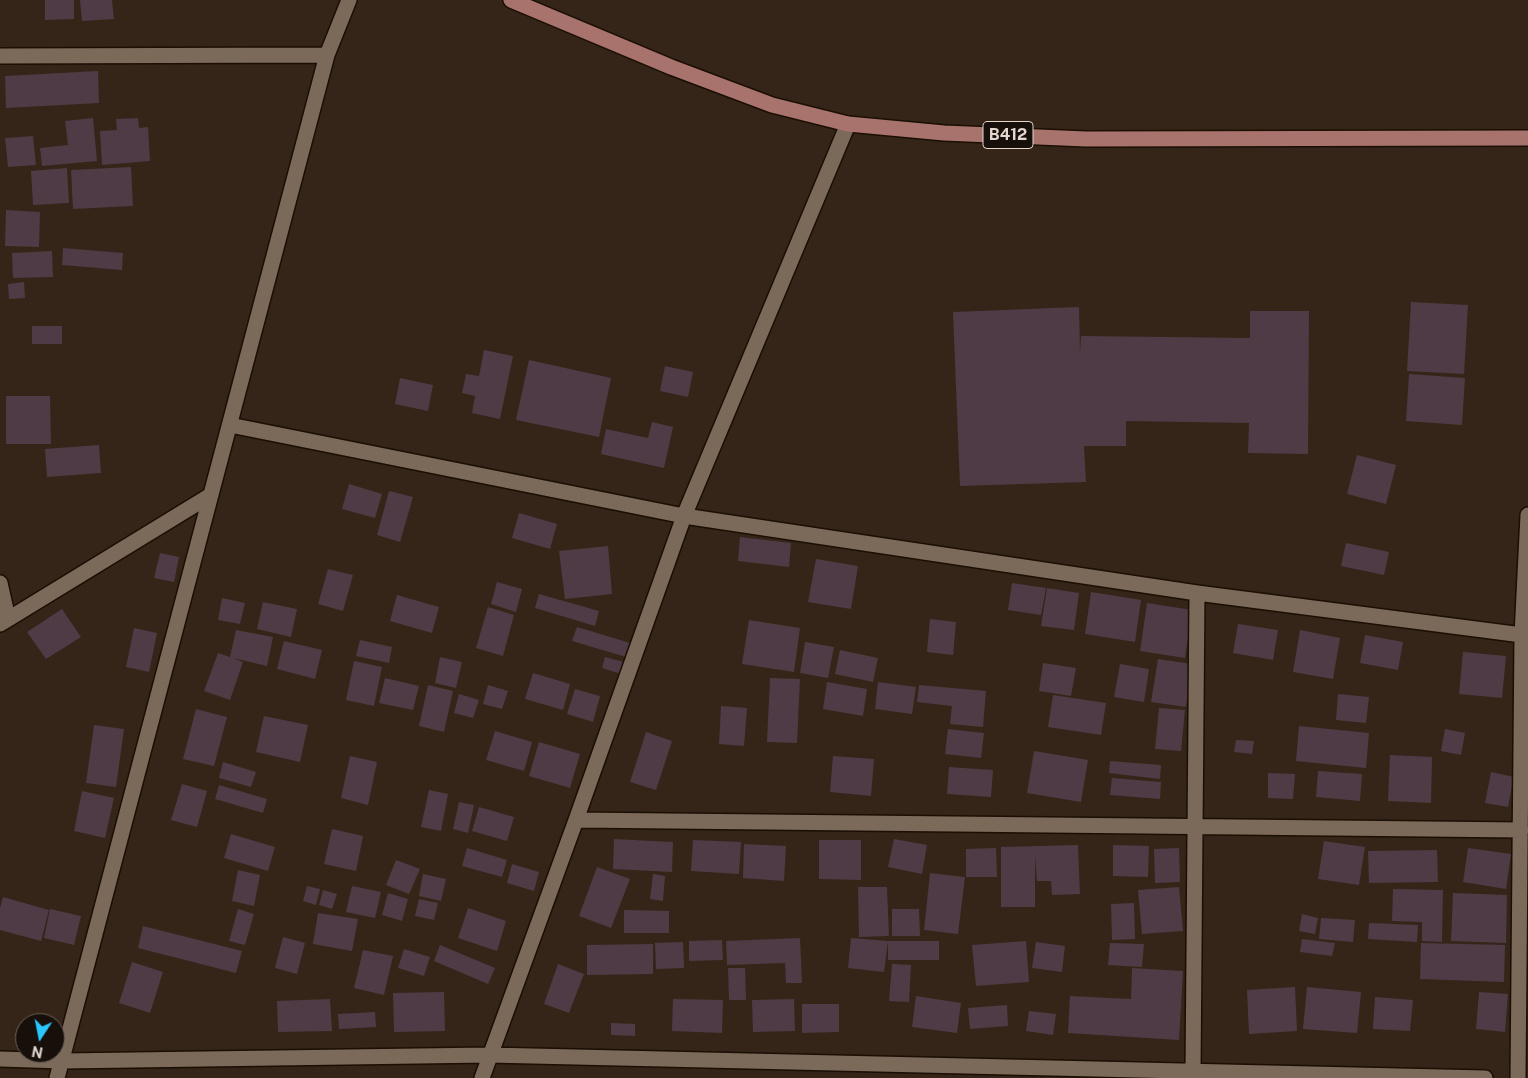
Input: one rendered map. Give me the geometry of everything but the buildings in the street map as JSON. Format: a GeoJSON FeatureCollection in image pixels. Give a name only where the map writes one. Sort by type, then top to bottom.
{"type":"FeatureCollection","features":[{"type":"Feature","properties":{"kind":"main road","name":"B412"},"geometry":{"type":"LineString","coordinates":[[511,0],[671,67],[772,105],[848,124],[944,133],[1086,138],[1528,138]]}},
{"type":"Feature","properties":{"kind":"street"},"geometry":{"type":"LineString","coordinates":[[65,1049],[327,55],[349,0]]}},
{"type":"Feature","properties":{"kind":"street"},"geometry":{"type":"LineString","coordinates":[[0,56],[327,55]]}},
{"type":"Feature","properties":{"kind":"street"},"geometry":{"type":"LineString","coordinates":[[482,1078],[684,516],[848,124]]}},
{"type":"Feature","properties":{"kind":"street"},"geometry":{"type":"LineString","coordinates":[[230,425],[684,516],[1197,594],[1522,635]]}},
{"type":"Feature","properties":{"kind":"street"},"geometry":{"type":"LineString","coordinates":[[0,583],[4,621],[211,495]]}},
{"type":"Feature","properties":{"kind":"street"},"geometry":{"type":"LineString","coordinates":[[1518,1078],[1520,830],[1525,746],[1522,635],[1528,515]]}},
{"type":"Feature","properties":{"kind":"street"},"geometry":{"type":"LineString","coordinates":[[1192,1075],[1197,594]]}},
{"type":"Feature","properties":{"kind":"street"},"geometry":{"type":"LineString","coordinates":[[576,820],[1520,830]]}},
{"type":"Feature","properties":{"kind":"street"},"geometry":{"type":"LineString","coordinates":[[65,1060],[489,1055],[1192,1075],[1485,1078]]}},
{"type":"Feature","properties":{"kind":"street"},"geometry":{"type":"LineString","coordinates":[[0,1059],[15,1059]]}},
{"type":"Feature","properties":{"kind":"street"},"geometry":{"type":"LineString","coordinates":[[57,1078],[61,1063]]}}]}
